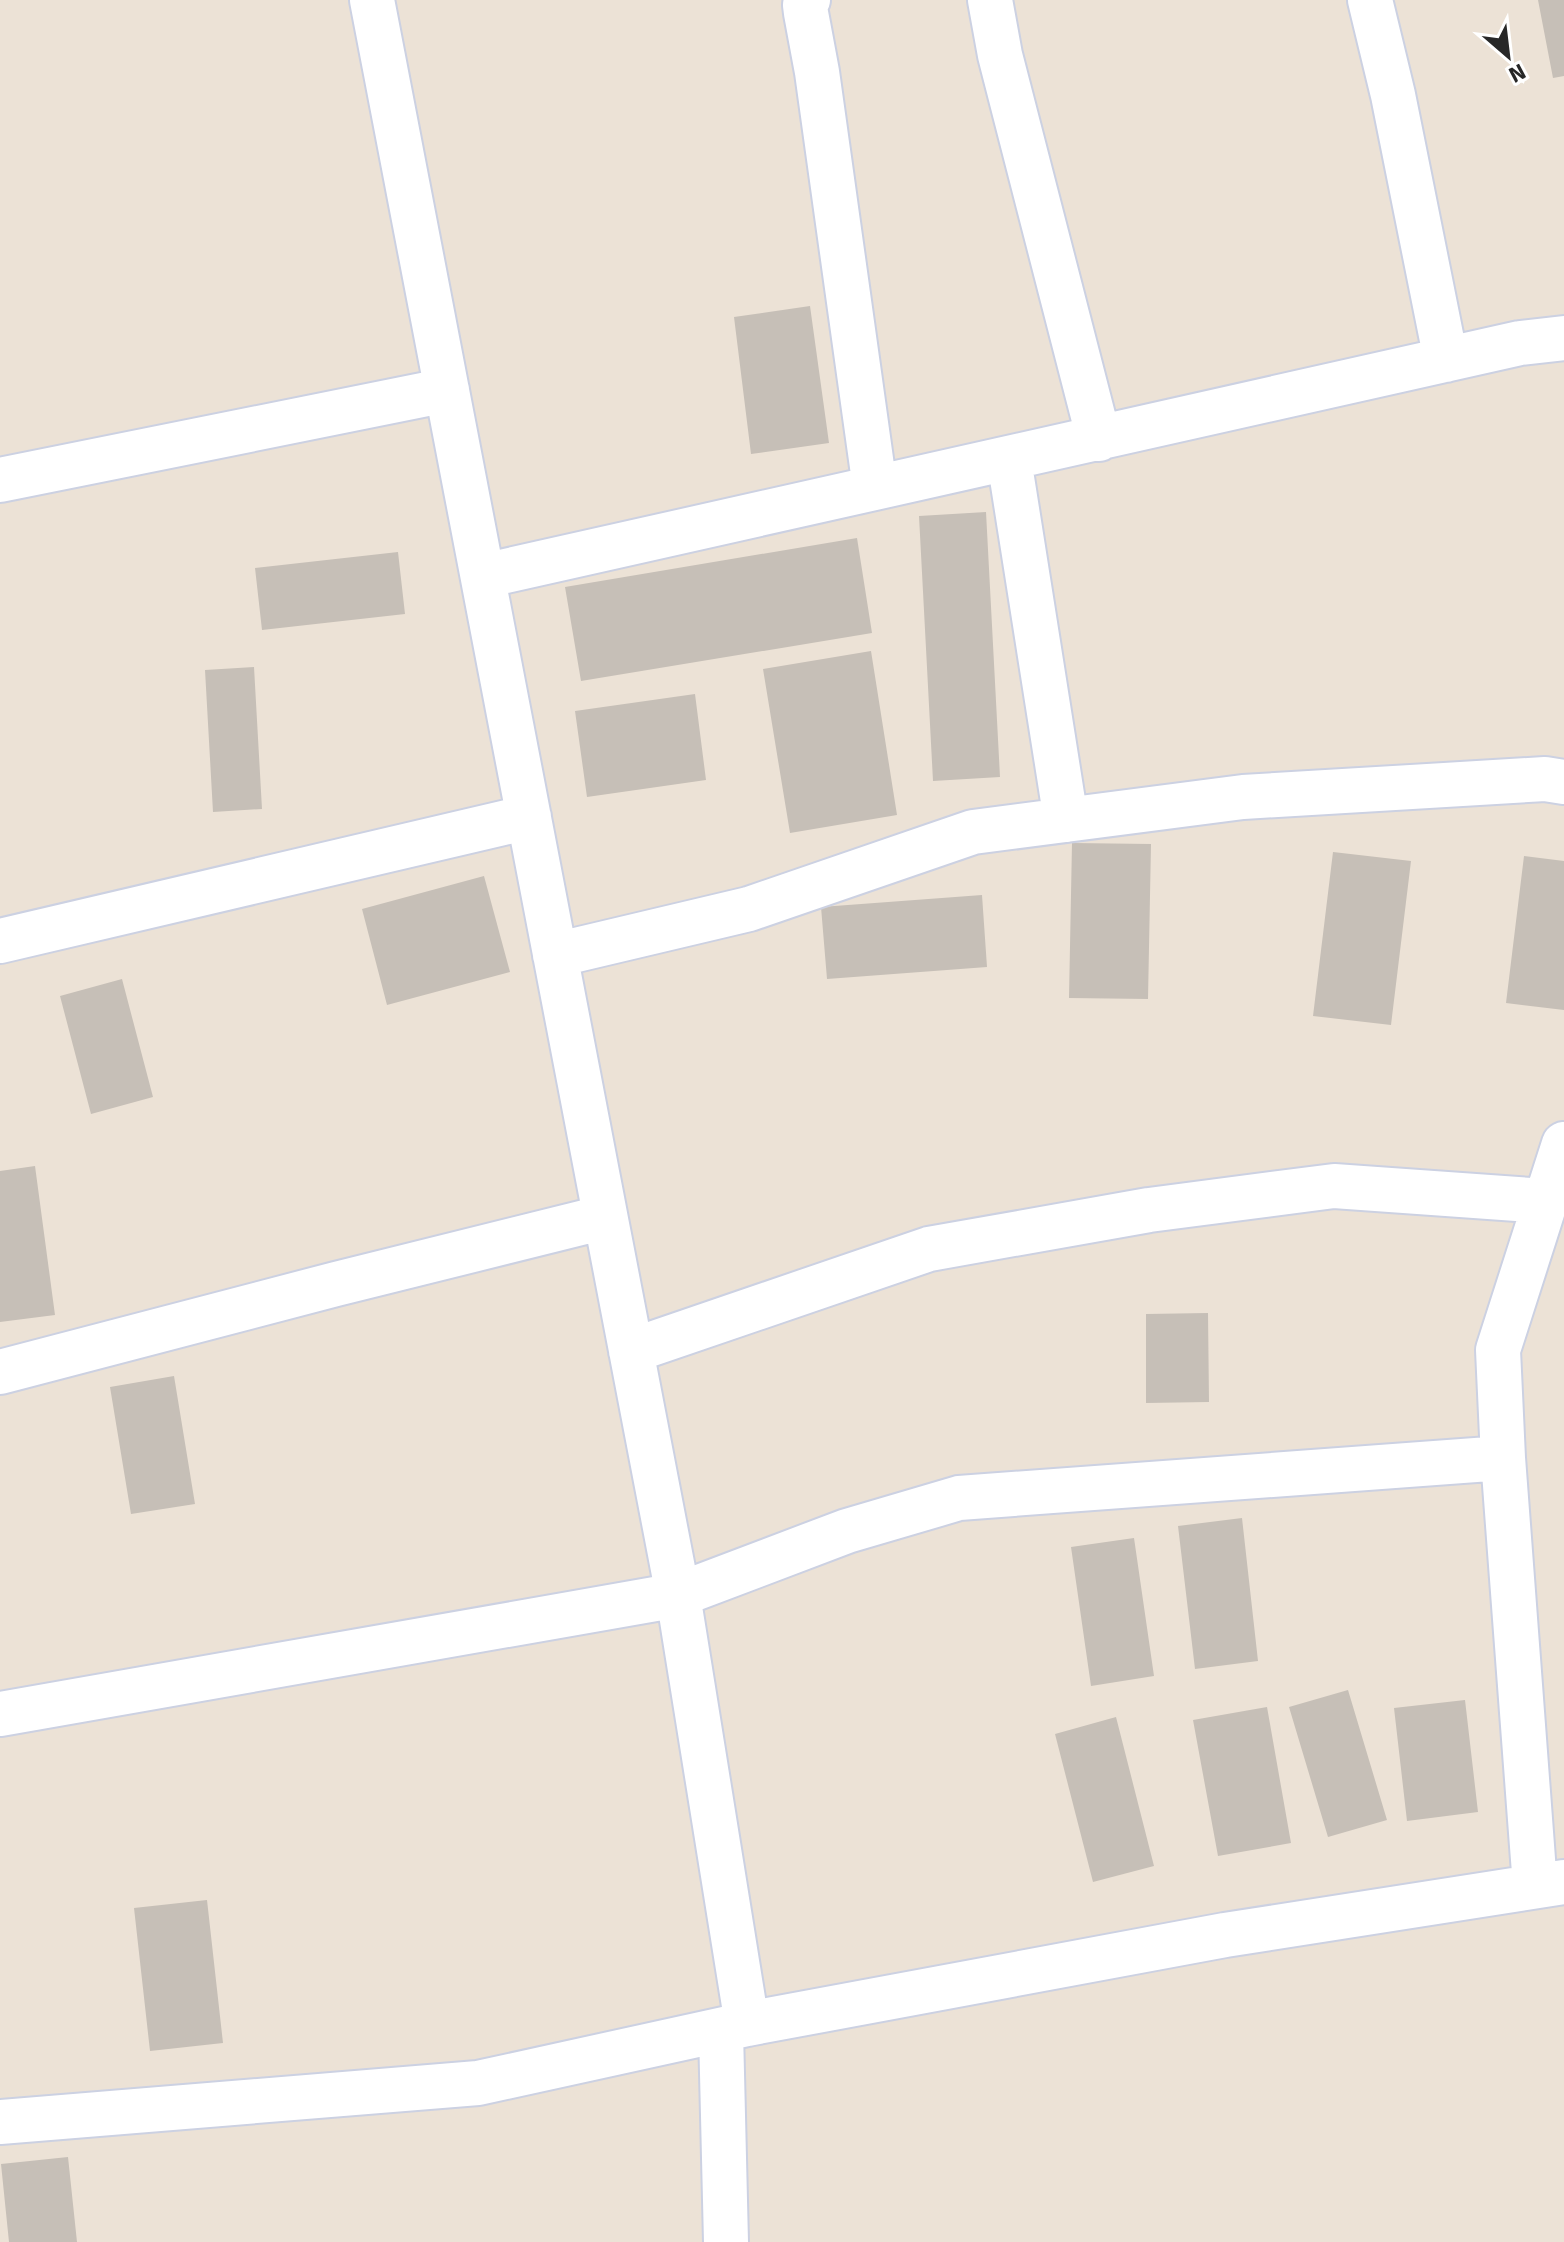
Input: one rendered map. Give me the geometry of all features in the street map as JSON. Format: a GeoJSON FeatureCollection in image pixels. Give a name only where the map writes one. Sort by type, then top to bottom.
{"type":"FeatureCollection","features":[{"type":"Feature","properties":{"kind":"street"},"geometry":{"type":"LineString","coordinates":[[372,0],[678,1595],[734,2027],[726,2242]]}},
{"type":"Feature","properties":{"kind":"street"},"geometry":{"type":"LineString","coordinates":[[808,0],[806,13],[817,72],[875,488]]}},
{"type":"Feature","properties":{"kind":"street"},"geometry":{"type":"LineString","coordinates":[[990,0],[1004,70],[1099,439]]}},
{"type":"Feature","properties":{"kind":"street"},"geometry":{"type":"LineString","coordinates":[[1370,0],[1393,95],[1446,360]]}},
{"type":"Feature","properties":{"kind":"street"},"geometry":{"type":"LineString","coordinates":[[483,576],[1520,343],[1564,338]]}},
{"type":"Feature","properties":{"kind":"street"},"geometry":{"type":"LineString","coordinates":[[0,480],[447,390]]}},
{"type":"Feature","properties":{"kind":"street"},"geometry":{"type":"LineString","coordinates":[[1009,459],[1066,820]]}},
{"type":"Feature","properties":{"kind":"street"},"geometry":{"type":"LineString","coordinates":[[555,955],[749,909],[973,832],[1243,797],[1545,779],[1564,782]]}},
{"type":"Feature","properties":{"kind":"street"},"geometry":{"type":"LineString","coordinates":[[0,941],[529,817]]}},
{"type":"Feature","properties":{"kind":"street"},"geometry":{"type":"LineString","coordinates":[[0,2122],[478,2083],[734,2027],[1225,1935],[1550,1884],[1503,1458],[1498,1350],[1564,1144]]}},
{"type":"Feature","properties":{"kind":"street"},"geometry":{"type":"LineString","coordinates":[[631,1351],[929,1249],[1149,1210],[1334,1186],[1546,1201]]}},
{"type":"Feature","properties":{"kind":"street"},"geometry":{"type":"LineString","coordinates":[[0,1372],[605,1217]]}},
{"type":"Feature","properties":{"kind":"street"},"geometry":{"type":"LineString","coordinates":[[0,1714],[678,1595],[847,1531],[959,1498],[1503,1458]]}},
{"type":"Feature","properties":{"kind":"building"},"geometry":{"type":"Polygon","coordinates":[[[1538,0],[1564,0],[1564,76],[1553,78],[1538,0]]]}},
{"type":"Feature","properties":{"kind":"building"},"geometry":{"type":"Polygon","coordinates":[[[810,306],[829,443],[751,454],[734,317],[810,306]]]}},
{"type":"Feature","properties":{"kind":"building"},"geometry":{"type":"Polygon","coordinates":[[[986,512],[1000,777],[933,781],[919,516],[986,512]]]}},
{"type":"Feature","properties":{"kind":"building"},"geometry":{"type":"Polygon","coordinates":[[[857,538],[872,633],[581,681],[565,587],[857,538]]]}},
{"type":"Feature","properties":{"kind":"building"},"geometry":{"type":"Polygon","coordinates":[[[398,552],[405,614],[262,630],[255,568],[398,552]]]}},
{"type":"Feature","properties":{"kind":"building"},"geometry":{"type":"Polygon","coordinates":[[[871,651],[897,815],[790,833],[763,669],[871,651]]]}},
{"type":"Feature","properties":{"kind":"building"},"geometry":{"type":"Polygon","coordinates":[[[254,667],[262,809],[213,812],[205,670],[254,667]]]}},
{"type":"Feature","properties":{"kind":"building"},"geometry":{"type":"Polygon","coordinates":[[[695,694],[706,780],[587,797],[575,711],[695,694]]]}},
{"type":"Feature","properties":{"kind":"building"},"geometry":{"type":"Polygon","coordinates":[[[1072,843],[1151,844],[1148,999],[1069,998],[1072,843]]]}},
{"type":"Feature","properties":{"kind":"building"},"geometry":{"type":"Polygon","coordinates":[[[1333,852],[1411,861],[1391,1025],[1313,1016],[1333,852]]]}},
{"type":"Feature","properties":{"kind":"building"},"geometry":{"type":"Polygon","coordinates":[[[1524,856],[1564,861],[1564,1010],[1506,1003],[1524,856]]]}},
{"type":"Feature","properties":{"kind":"building"},"geometry":{"type":"Polygon","coordinates":[[[484,876],[510,972],[387,1005],[362,909],[484,876]]]}},
{"type":"Feature","properties":{"kind":"building"},"geometry":{"type":"Polygon","coordinates":[[[982,895],[987,967],[827,979],[821,907],[982,895]]]}},
{"type":"Feature","properties":{"kind":"building"},"geometry":{"type":"Polygon","coordinates":[[[122,979],[153,1097],[91,1114],[60,996],[122,979]]]}},
{"type":"Feature","properties":{"kind":"building"},"geometry":{"type":"Polygon","coordinates":[[[35,1166],[55,1315],[0,1322],[0,1171],[35,1166]]]}},
{"type":"Feature","properties":{"kind":"building"},"geometry":{"type":"Polygon","coordinates":[[[1208,1313],[1209,1402],[1146,1403],[1146,1314],[1208,1313]]]}},
{"type":"Feature","properties":{"kind":"building"},"geometry":{"type":"Polygon","coordinates":[[[174,1376],[195,1504],[131,1514],[110,1387],[174,1376]]]}},
{"type":"Feature","properties":{"kind":"building"},"geometry":{"type":"Polygon","coordinates":[[[1242,1518],[1258,1661],[1195,1669],[1178,1526],[1242,1518]]]}},
{"type":"Feature","properties":{"kind":"building"},"geometry":{"type":"Polygon","coordinates":[[[1134,1538],[1154,1676],[1091,1686],[1071,1547],[1134,1538]]]}},
{"type":"Feature","properties":{"kind":"building"},"geometry":{"type":"Polygon","coordinates":[[[1348,1690],[1387,1820],[1328,1837],[1289,1707],[1348,1690]]]}},
{"type":"Feature","properties":{"kind":"building"},"geometry":{"type":"Polygon","coordinates":[[[1465,1700],[1478,1812],[1407,1821],[1394,1708],[1465,1700]]]}},
{"type":"Feature","properties":{"kind":"building"},"geometry":{"type":"Polygon","coordinates":[[[1267,1707],[1291,1843],[1218,1856],[1193,1720],[1267,1707]]]}},
{"type":"Feature","properties":{"kind":"building"},"geometry":{"type":"Polygon","coordinates":[[[1116,1717],[1154,1866],[1093,1882],[1055,1734],[1116,1717]]]}},
{"type":"Feature","properties":{"kind":"building"},"geometry":{"type":"Polygon","coordinates":[[[207,1900],[223,2043],[150,2051],[134,1908],[207,1900]]]}},
{"type":"Feature","properties":{"kind":"building"},"geometry":{"type":"Polygon","coordinates":[[[68,2157],[77,2242],[9,2242],[1,2164],[68,2157]]]}}]}
